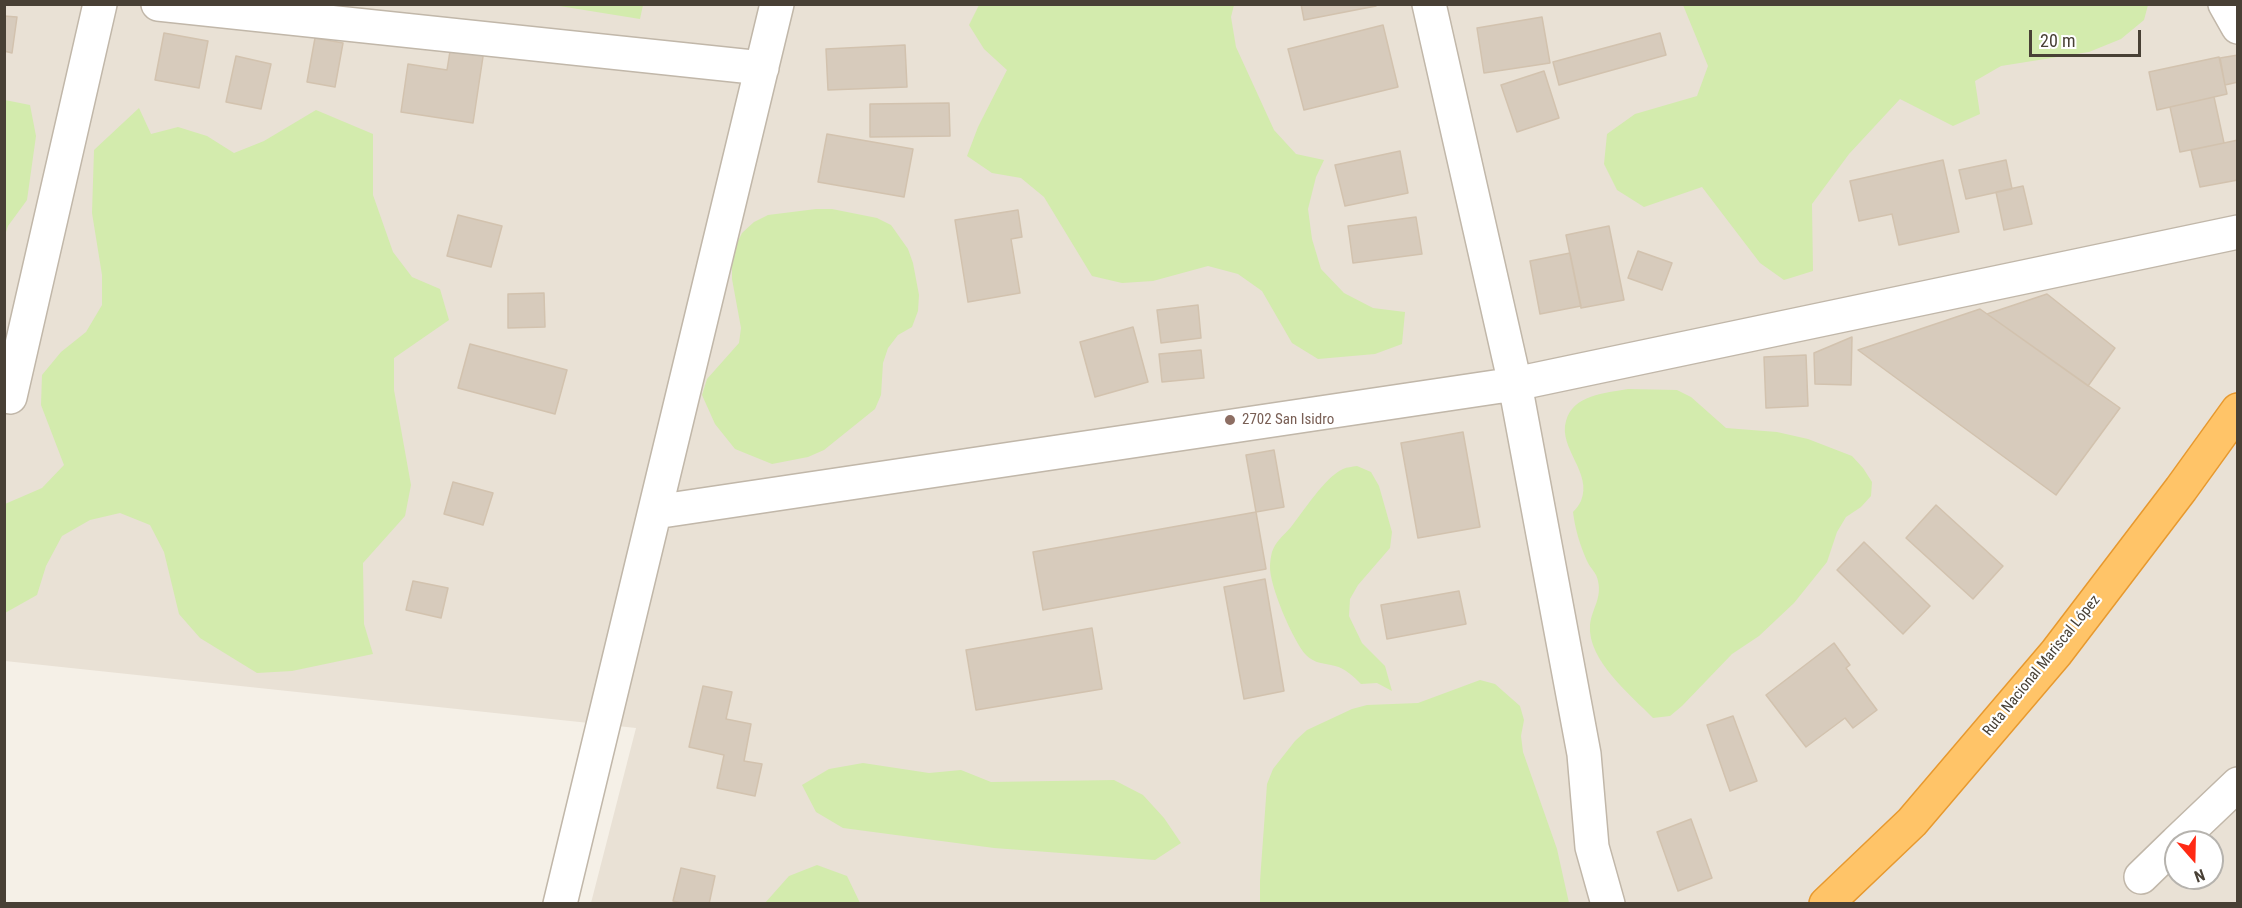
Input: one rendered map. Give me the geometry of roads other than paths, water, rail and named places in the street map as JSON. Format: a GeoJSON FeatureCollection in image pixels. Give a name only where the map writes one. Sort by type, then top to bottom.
{"type":"FeatureCollection","features":[{"type":"Feature","properties":{"kind":"highway","name":"Ruta Nacional Mariscal López"},"geometry":{"type":"LineString","coordinates":[[1826,903],[1912,822],[2049,662],[2181,489],[2238,410]]}},
{"type":"Feature","properties":{"kind":"street"},"geometry":{"type":"LineString","coordinates":[[10,397],[100,4]]}},
{"type":"Feature","properties":{"kind":"street"},"geometry":{"type":"LineString","coordinates":[[158,4],[762,68]]}},
{"type":"Feature","properties":{"kind":"street"},"geometry":{"type":"LineString","coordinates":[[560,903],[777,4]]}},
{"type":"Feature","properties":{"kind":"street"},"geometry":{"type":"LineString","coordinates":[[1429,4],[1515,384],[1584,754],[1592,847],[1608,903]]}},
{"type":"Feature","properties":{"kind":"street"},"geometry":{"type":"LineString","coordinates":[[2225,4],[2238,27]]}},
{"type":"Feature","properties":{"kind":"street"},"geometry":{"type":"LineString","coordinates":[[655,512],[1515,384],[2238,232]]}},
{"type":"Feature","properties":{"kind":"street"},"geometry":{"type":"LineString","coordinates":[[2190,830],[2238,784]]}},
{"type":"Feature","properties":{"kind":"street"},"geometry":{"type":"LineString","coordinates":[[2141,877],[2164,855]]}},
{"type":"Feature","properties":{"kind":"place","name":"2702 San Isidro"},"geometry":{"type":"Point","coordinates":[1230,420]}}]}
